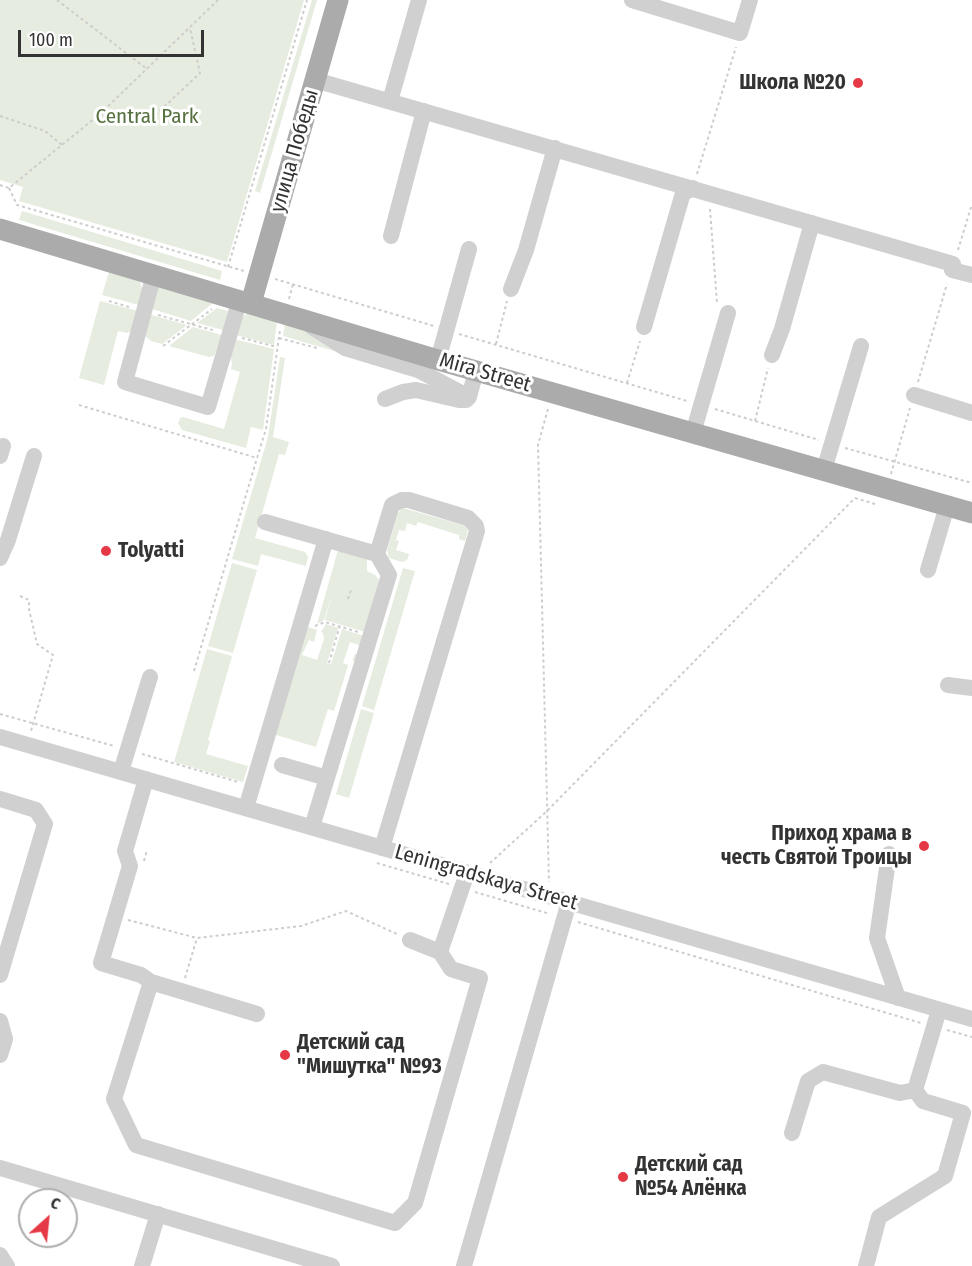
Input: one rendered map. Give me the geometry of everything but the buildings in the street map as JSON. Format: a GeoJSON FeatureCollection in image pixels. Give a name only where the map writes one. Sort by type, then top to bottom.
{"type":"FeatureCollection","features":[{"type":"Feature","properties":{"kind":"main road","name":"улица Победы"},"geometry":{"type":"LineString","coordinates":[[246,301],[259,274],[338,0]]}},
{"type":"Feature","properties":{"kind":"main road","name":"Mira Street"},"geometry":{"type":"LineString","coordinates":[[0,229],[438,360],[972,513]]}},
{"type":"Feature","properties":{"kind":"street"},"geometry":{"type":"LineString","coordinates":[[390,101],[419,0]]}},
{"type":"Feature","properties":{"kind":"street"},"geometry":{"type":"LineString","coordinates":[[632,0],[684,8],[740,33],[750,0]]}},
{"type":"Feature","properties":{"kind":"street"},"geometry":{"type":"LineString","coordinates":[[315,80],[701,190],[972,275]]}},
{"type":"Feature","properties":{"kind":"street"},"geometry":{"type":"LineString","coordinates":[[391,236],[424,111]]}},
{"type":"Feature","properties":{"kind":"street"},"geometry":{"type":"LineString","coordinates":[[511,290],[526,250],[555,148]]}},
{"type":"Feature","properties":{"kind":"street"},"geometry":{"type":"LineString","coordinates":[[644,327],[683,193],[701,190]]}},
{"type":"Feature","properties":{"kind":"street"},"geometry":{"type":"LineString","coordinates":[[772,355],[782,329],[812,223]]}},
{"type":"Feature","properties":{"kind":"street"},"geometry":{"type":"LineString","coordinates":[[438,360],[469,249]]}},
{"type":"Feature","properties":{"kind":"street"},"geometry":{"type":"LineString","coordinates":[[154,274],[125,382],[208,407],[230,334],[246,301]]}},
{"type":"Feature","properties":{"kind":"street"},"geometry":{"type":"LineString","coordinates":[[693,433],[723,310]]}},
{"type":"Feature","properties":{"kind":"street"},"geometry":{"type":"LineString","coordinates":[[296,317],[345,348],[418,370],[469,397]]}},
{"type":"Feature","properties":{"kind":"street"},"geometry":{"type":"LineString","coordinates":[[824,471],[861,346]]}},
{"type":"Feature","properties":{"kind":"street"},"geometry":{"type":"LineString","coordinates":[[469,397],[476,371]]}},
{"type":"Feature","properties":{"kind":"street"},"geometry":{"type":"LineString","coordinates":[[385,399],[416,390],[459,400],[469,397]]}},
{"type":"Feature","properties":{"kind":"street"},"geometry":{"type":"LineString","coordinates":[[914,395],[972,413]]}},
{"type":"Feature","properties":{"kind":"street"},"geometry":{"type":"LineString","coordinates":[[0,558],[8,540],[34,456]]}},
{"type":"Feature","properties":{"kind":"street"},"geometry":{"type":"LineString","coordinates":[[377,554],[392,505],[402,500],[409,500],[468,518],[476,526],[477,531],[382,848]]}},
{"type":"Feature","properties":{"kind":"street"},"geometry":{"type":"LineString","coordinates":[[928,570],[947,506]]}},
{"type":"Feature","properties":{"kind":"street"},"geometry":{"type":"LineString","coordinates":[[265,522],[377,554],[389,575],[312,827]]}},
{"type":"Feature","properties":{"kind":"street"},"geometry":{"type":"LineString","coordinates":[[246,808],[326,539]]}},
{"type":"Feature","properties":{"kind":"street"},"geometry":{"type":"LineString","coordinates":[[123,765],[150,677]]}},
{"type":"Feature","properties":{"kind":"street"},"geometry":{"type":"LineString","coordinates":[[948,685],[972,688]]}},
{"type":"Feature","properties":{"kind":"street","name":"Leningradskaya Street"},"geometry":{"type":"LineString","coordinates":[[0,737],[382,848],[465,880],[550,896],[567,910],[972,1019]]}},
{"type":"Feature","properties":{"kind":"street"},"geometry":{"type":"LineString","coordinates":[[282,765],[327,778]]}},
{"type":"Feature","properties":{"kind":"street"},"geometry":{"type":"LineString","coordinates":[[146,779],[125,851],[130,866],[101,963],[141,975],[151,982],[257,1014]]}},
{"type":"Feature","properties":{"kind":"street"},"geometry":{"type":"LineString","coordinates":[[0,799],[36,810],[45,824],[0,975]]}},
{"type":"Feature","properties":{"kind":"street"},"geometry":{"type":"LineString","coordinates":[[889,854],[877,938],[897,998]]}},
{"type":"Feature","properties":{"kind":"street"},"geometry":{"type":"LineString","coordinates":[[440,952],[465,880]]}},
{"type":"Feature","properties":{"kind":"street"},"geometry":{"type":"LineString","coordinates":[[464,1266],[567,910]]}},
{"type":"Feature","properties":{"kind":"street"},"geometry":{"type":"LineString","coordinates":[[151,982],[114,1099],[136,1145],[395,1223],[415,1203],[480,978],[451,969],[440,952],[410,940]]}},
{"type":"Feature","properties":{"kind":"street"},"geometry":{"type":"LineString","coordinates":[[915,1090],[939,1010]]}},
{"type":"Feature","properties":{"kind":"street"},"geometry":{"type":"LineString","coordinates":[[0,1022],[4,1039],[0,1055]]}},
{"type":"Feature","properties":{"kind":"street"},"geometry":{"type":"LineString","coordinates":[[792,1132],[808,1081],[823,1072],[900,1092],[915,1090]]}},
{"type":"Feature","properties":{"kind":"street"},"geometry":{"type":"LineString","coordinates":[[866,1266],[879,1217],[945,1176],[963,1113],[923,1101],[915,1090]]}},
{"type":"Feature","properties":{"kind":"street"},"geometry":{"type":"LineString","coordinates":[[0,1168],[332,1266]]}},
{"type":"Feature","properties":{"kind":"street"},"geometry":{"type":"LineString","coordinates":[[142,1266],[158,1214]]}},
{"type":"Feature","properties":{"kind":"street"},"geometry":{"type":"LineString","coordinates":[[0,1255],[6,1266]]}},
{"type":"Feature","properties":{"kind":"path"},"geometry":{"type":"LineString","coordinates":[[57,0],[147,69]]}},
{"type":"Feature","properties":{"kind":"path"},"geometry":{"type":"LineString","coordinates":[[9,188],[100,114],[218,0]]}},
{"type":"Feature","properties":{"kind":"path"},"geometry":{"type":"LineString","coordinates":[[228,267],[307,0]]}},
{"type":"Feature","properties":{"kind":"path"},"geometry":{"type":"LineString","coordinates":[[100,114],[146,124],[200,73],[190,28]]}},
{"type":"Feature","properties":{"kind":"path"},"geometry":{"type":"LineString","coordinates":[[723,310],[701,190],[740,33]]}},
{"type":"Feature","properties":{"kind":"path"},"geometry":{"type":"LineString","coordinates":[[0,116],[45,131],[62,145]]}},
{"type":"Feature","properties":{"kind":"path"},"geometry":{"type":"LineString","coordinates":[[0,185],[9,188],[17,205],[972,483]]}},
{"type":"Feature","properties":{"kind":"path"},"geometry":{"type":"LineString","coordinates":[[886,488],[972,204]]}},
{"type":"Feature","properties":{"kind":"path"},"geometry":{"type":"LineString","coordinates":[[496,344],[511,290]]}},
{"type":"Feature","properties":{"kind":"path"},"geometry":{"type":"LineString","coordinates":[[109,301],[278,348]]}},
{"type":"Feature","properties":{"kind":"path"},"geometry":{"type":"LineString","coordinates":[[163,346],[219,304]]}},
{"type":"Feature","properties":{"kind":"path"},"geometry":{"type":"LineString","coordinates":[[627,383],[644,327]]}},
{"type":"Feature","properties":{"kind":"path"},"geometry":{"type":"LineString","coordinates":[[755,421],[772,355]]}},
{"type":"Feature","properties":{"kind":"path"},"geometry":{"type":"LineString","coordinates":[[549,405],[538,445],[550,896]]}},
{"type":"Feature","properties":{"kind":"path"},"geometry":{"type":"LineString","coordinates":[[195,671],[257,458]]}},
{"type":"Feature","properties":{"kind":"path"},"geometry":{"type":"LineString","coordinates":[[486,867],[546,812],[855,498]]}},
{"type":"Feature","properties":{"kind":"path"},"geometry":{"type":"LineString","coordinates":[[348,599],[351,590]]}},
{"type":"Feature","properties":{"kind":"path"},"geometry":{"type":"LineString","coordinates":[[20,596],[29,600],[37,644],[53,655],[33,726]]}},
{"type":"Feature","properties":{"kind":"path"},"geometry":{"type":"LineString","coordinates":[[301,622],[317,627],[325,622],[371,635]]}},
{"type":"Feature","properties":{"kind":"path"},"geometry":{"type":"LineString","coordinates":[[329,663],[340,626]]}},
{"type":"Feature","properties":{"kind":"path"},"geometry":{"type":"LineString","coordinates":[[370,861],[465,880],[972,1037]]}},
{"type":"Feature","properties":{"kind":"path"},"geometry":{"type":"LineString","coordinates":[[128,919],[197,938],[301,926],[346,911],[410,940]]}},
{"type":"Feature","properties":{"kind":"path"},"geometry":{"type":"LineString","coordinates":[[181,991],[197,938]]}},
{"type":"Feature","properties":{"kind":"green space","name":"Central Park"},"geometry":{"type":"Polygon","coordinates":[[[0,0],[304,0],[227,262],[19,201],[23,187],[0,180],[0,0]]]}},
{"type":"Feature","properties":{"kind":"green space"},"geometry":{"type":"Polygon","coordinates":[[[312,0],[317,0],[260,193],[255,191],[312,0]]]}},
{"type":"Feature","properties":{"kind":"green space"},"geometry":{"type":"Polygon","coordinates":[[[22,211],[222,271],[220,280],[19,220],[22,211]]]}},
{"type":"Feature","properties":{"kind":"green space"},"geometry":{"type":"Polygon","coordinates":[[[109,272],[140,282],[142,289],[139,305],[102,295],[109,272]]]}},
{"type":"Feature","properties":{"kind":"green space"},"geometry":{"type":"Polygon","coordinates":[[[158,286],[214,302],[191,321],[149,308],[158,286]]]}},
{"type":"Feature","properties":{"kind":"green space"},"geometry":{"type":"Polygon","coordinates":[[[100,301],[138,311],[132,331],[127,333],[118,331],[104,385],[79,378],[100,301]]]}},
{"type":"Feature","properties":{"kind":"green space"},"geometry":{"type":"Polygon","coordinates":[[[217,308],[228,311],[223,330],[197,323],[217,308]]]}},
{"type":"Feature","properties":{"kind":"green space"},"geometry":{"type":"Polygon","coordinates":[[[248,313],[277,321],[274,345],[236,335],[242,317],[248,313]]]}},
{"type":"Feature","properties":{"kind":"green space"},"geometry":{"type":"Polygon","coordinates":[[[148,314],[187,325],[162,344],[151,341],[145,336],[148,314]]]}},
{"type":"Feature","properties":{"kind":"green space"},"geometry":{"type":"Polygon","coordinates":[[[285,324],[298,327],[348,355],[283,336],[285,324]]]}},
{"type":"Feature","properties":{"kind":"green space"},"geometry":{"type":"Polygon","coordinates":[[[193,327],[222,335],[214,356],[209,357],[169,346],[193,327]]]}},
{"type":"Feature","properties":{"kind":"green space"},"geometry":{"type":"Polygon","coordinates":[[[234,339],[274,349],[263,430],[251,427],[246,448],[182,430],[178,423],[183,417],[224,429],[240,372],[231,369],[230,355],[234,339]]]}},
{"type":"Feature","properties":{"kind":"green space"},"geometry":{"type":"Polygon","coordinates":[[[280,357],[285,358],[273,437],[289,442],[285,455],[279,454],[255,538],[305,552],[308,557],[306,566],[261,554],[258,566],[232,559],[268,437],[280,357]]]}},
{"type":"Feature","properties":{"kind":"green space"},"geometry":{"type":"Polygon","coordinates":[[[403,508],[463,525],[468,530],[465,541],[459,539],[459,535],[418,522],[416,526],[407,523],[405,531],[399,530],[396,550],[409,554],[407,560],[402,562],[389,558],[387,550],[398,513],[403,508]]]}},
{"type":"Feature","properties":{"kind":"green space"},"geometry":{"type":"Polygon","coordinates":[[[338,550],[367,559],[367,571],[379,580],[365,632],[325,620],[332,594],[324,620],[317,624],[338,550]]]}},
{"type":"Feature","properties":{"kind":"green space"},"geometry":{"type":"Polygon","coordinates":[[[232,563],[257,570],[233,653],[208,646],[232,563]]]}},
{"type":"Feature","properties":{"kind":"green space"},"geometry":{"type":"Polygon","coordinates":[[[403,568],[415,571],[374,710],[362,706],[403,568]]]}},
{"type":"Feature","properties":{"kind":"green space"},"geometry":{"type":"Polygon","coordinates":[[[326,624],[338,628],[327,663],[331,664],[342,629],[364,636],[365,648],[359,659],[352,661],[355,654],[359,655],[362,646],[350,642],[343,663],[348,665],[334,711],[328,709],[316,747],[273,734],[305,626],[317,630],[314,642],[309,640],[302,655],[317,660],[324,639],[321,632],[326,624]]]}},
{"type":"Feature","properties":{"kind":"green space"},"geometry":{"type":"Polygon","coordinates":[[[207,649],[232,656],[206,754],[248,766],[243,782],[174,762],[207,649]]]}},
{"type":"Feature","properties":{"kind":"green space"},"geometry":{"type":"Polygon","coordinates":[[[361,709],[374,713],[349,798],[336,794],[361,709]]]}},
{"type":"Feature","properties":{"kind":"place","name":"Школа №20"},"geometry":{"type":"Point","coordinates":[858,83]}},
{"type":"Feature","properties":{"kind":"place","name":"Tolyatti"},"geometry":{"type":"Point","coordinates":[106,551]}},
{"type":"Feature","properties":{"kind":"place","name":"Приход храма в честь Святой Троицы"},"geometry":{"type":"Point","coordinates":[924,846]}},
{"type":"Feature","properties":{"kind":"place","name":"Детский сад \"Мишутка\" №93"},"geometry":{"type":"Point","coordinates":[285,1055]}},
{"type":"Feature","properties":{"kind":"place","name":"Детский сад №54 Алёнка"},"geometry":{"type":"Point","coordinates":[623,1177]}}]}
